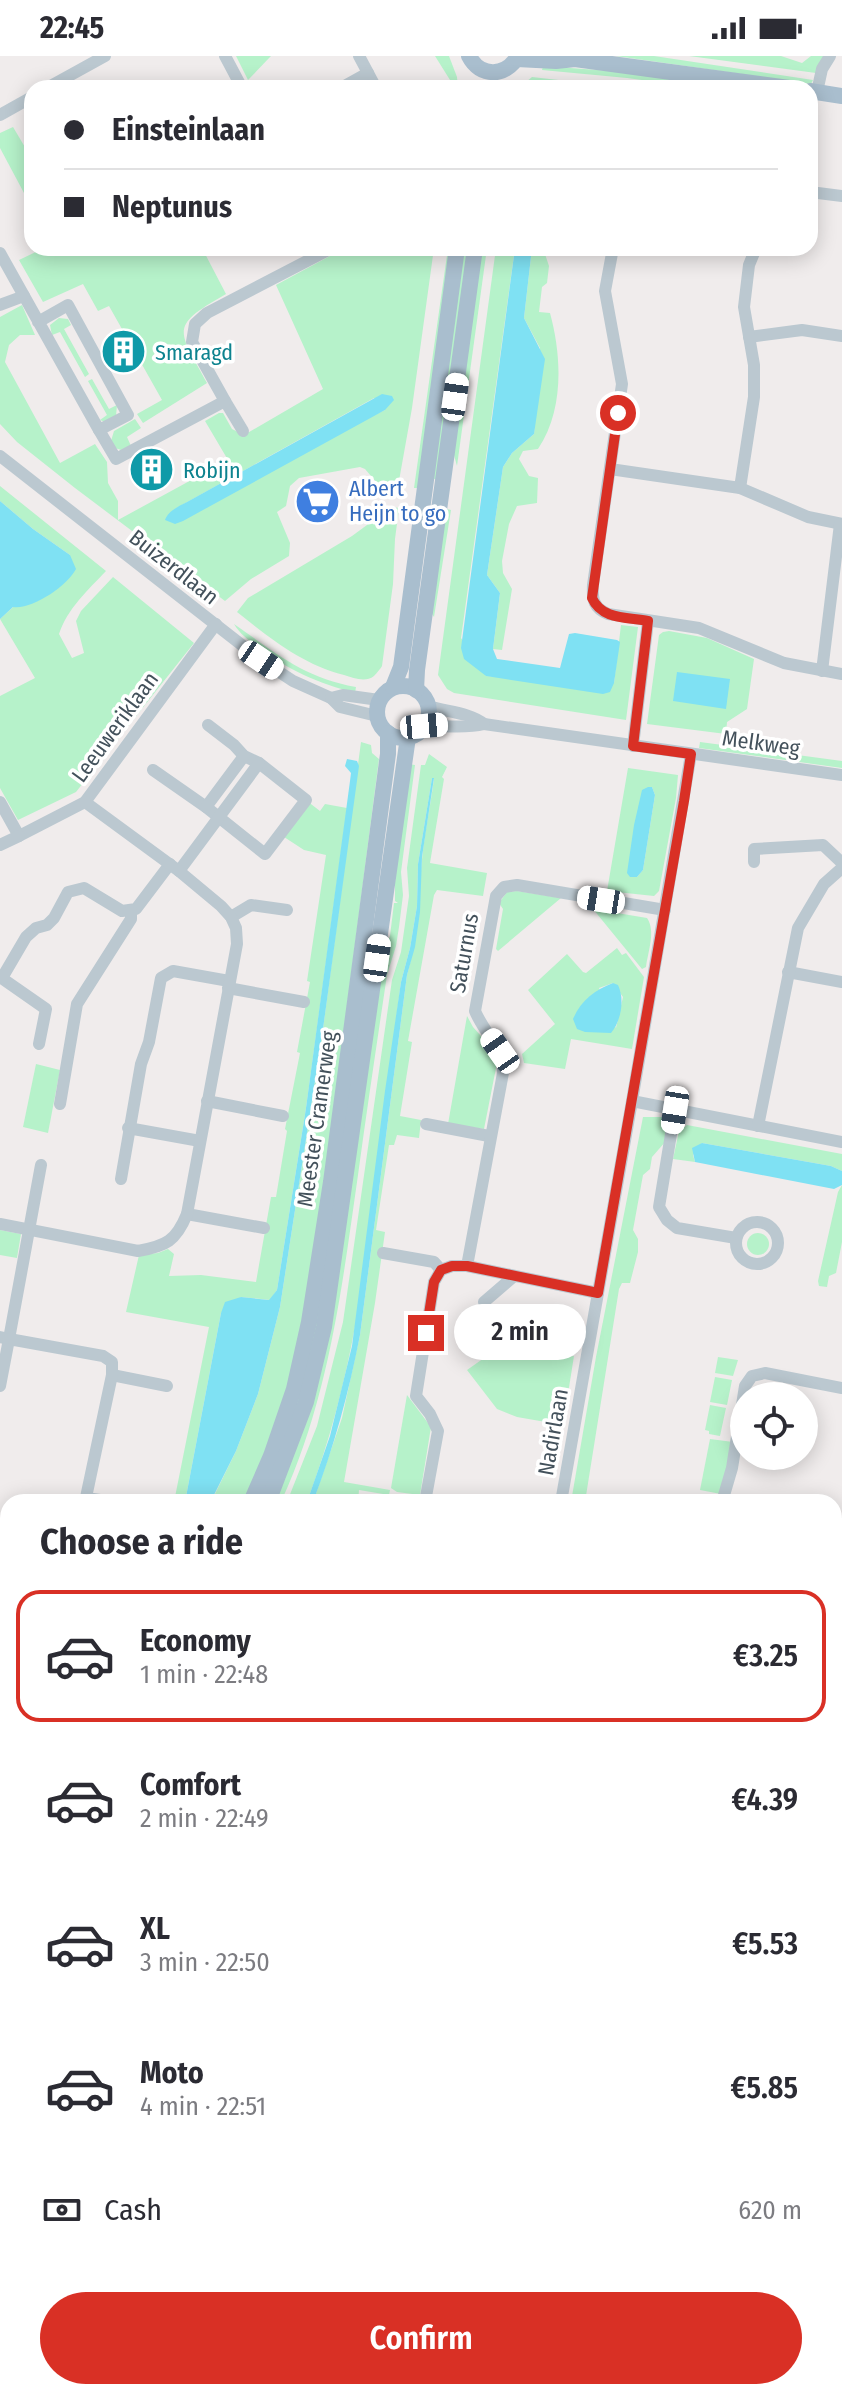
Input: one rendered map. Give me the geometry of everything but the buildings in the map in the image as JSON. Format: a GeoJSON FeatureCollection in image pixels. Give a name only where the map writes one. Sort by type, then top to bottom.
{"type":"FeatureCollection","features":[{"type":"Feature","properties":{"kind":"main road"},"geometry":{"type":"LineString","coordinates":[[474,62],[500,80],[517,58],[556,61],[572,57],[733,80]]}},
{"type":"Feature","properties":{"kind":"main road"},"geometry":{"type":"LineString","coordinates":[[818,93],[842,96]]}},
{"type":"Feature","properties":{"kind":"main road"},"geometry":{"type":"LineString","coordinates":[[393,687],[416,690],[426,699],[428,716],[424,726],[414,735],[394,736],[388,733],[381,727],[378,708],[393,687],[401,667],[456,256]]}},
{"type":"Feature","properties":{"kind":"main road"},"geometry":{"type":"LineString","coordinates":[[416,690],[474,256]]}},
{"type":"Feature","properties":{"kind":"main road","name":"Meester Cramerweg"},"geometry":{"type":"LineString","coordinates":[[254,1494],[294,1389],[309,1322],[331,1182],[388,754],[388,733]]}},
{"type":"Feature","properties":{"kind":"main road","name":"Meester Cramerweg"},"geometry":{"type":"LineString","coordinates":[[271,1494],[306,1402],[324,1327],[408,737]]}},
{"type":"Feature","properties":{"kind":"street"},"geometry":{"type":"LineString","coordinates":[[62,80],[105,56]]}},
{"type":"Feature","properties":{"kind":"street"},"geometry":{"type":"LineString","coordinates":[[225,56],[238,80]]}},
{"type":"Feature","properties":{"kind":"street"},"geometry":{"type":"LineString","coordinates":[[359,56],[372,80]]}},
{"type":"Feature","properties":{"kind":"street"},"geometry":{"type":"LineString","coordinates":[[818,80],[830,56]]}},
{"type":"Feature","properties":{"kind":"street"},"geometry":{"type":"LineString","coordinates":[[355,80],[368,73]]}},
{"type":"Feature","properties":{"kind":"street"},"geometry":{"type":"LineString","coordinates":[[0,115],[24,102]]}},
{"type":"Feature","properties":{"kind":"street"},"geometry":{"type":"LineString","coordinates":[[818,193],[842,196]]}},
{"type":"Feature","properties":{"kind":"street"},"geometry":{"type":"LineString","coordinates":[[0,253],[116,459],[225,401]]}},
{"type":"Feature","properties":{"kind":"street"},"geometry":{"type":"LineString","coordinates":[[243,431],[192,342],[195,324],[207,313],[317,256]]}},
{"type":"Feature","properties":{"kind":"street"},"geometry":{"type":"LineString","coordinates":[[612,256],[605,291],[622,384],[593,585],[592,598],[597,609],[608,614],[699,628],[784,663],[842,674]]}},
{"type":"Feature","properties":{"kind":"street"},"geometry":{"type":"LineString","coordinates":[[740,488],[754,397],[754,365],[744,307],[753,256]]}},
{"type":"Feature","properties":{"kind":"street"},"geometry":{"type":"LineString","coordinates":[[0,305],[24,296]]}},
{"type":"Feature","properties":{"kind":"street"},"geometry":{"type":"LineString","coordinates":[[38,322],[68,305],[128,415],[99,430]]}},
{"type":"Feature","properties":{"kind":"street"},"geometry":{"type":"LineString","coordinates":[[749,337],[802,330],[842,336]]}},
{"type":"Feature","properties":{"kind":"street","name":"Buizerdlaan"},"geometry":{"type":"LineString","coordinates":[[0,456],[261,660],[293,681],[331,698],[343,695],[378,708]]}},
{"type":"Feature","properties":{"kind":"street"},"geometry":{"type":"LineString","coordinates":[[610,469],[740,488],[808,517],[841,524],[822,671]]}},
{"type":"Feature","properties":{"kind":"street"},"geometry":{"type":"LineString","coordinates":[[633,746],[648,621]]}},
{"type":"Feature","properties":{"kind":"street","name":"Leeuweriklaan"},"geometry":{"type":"LineString","coordinates":[[0,845],[85,802],[216,624]]}},
{"type":"Feature","properties":{"kind":"street","name":"Melkweg"},"geometry":{"type":"LineString","coordinates":[[428,706],[468,715],[484,724],[842,775]]}},
{"type":"Feature","properties":{"kind":"street","name":"Melkweg"},"geometry":{"type":"LineString","coordinates":[[424,726],[471,727],[484,724]]}},
{"type":"Feature","properties":{"kind":"street"},"geometry":{"type":"LineString","coordinates":[[153,770],[265,854],[306,800],[259,763],[244,756],[208,725]]}},
{"type":"Feature","properties":{"kind":"street","name":"Nadirlaan"},"geometry":{"type":"LineString","coordinates":[[562,1494],[691,754]]}},
{"type":"Feature","properties":{"kind":"street"},"geometry":{"type":"LineString","coordinates":[[206,807],[244,756]]}},
{"type":"Feature","properties":{"kind":"street"},"geometry":{"type":"LineString","coordinates":[[39,1044],[46,1009],[1,978],[26,937],[54,918],[68,892],[84,888],[122,911],[136,909],[219,817],[259,763]]}},
{"type":"Feature","properties":{"kind":"street"},"geometry":{"type":"LineString","coordinates":[[0,802],[19,836]]}},
{"type":"Feature","properties":{"kind":"street"},"geometry":{"type":"LineString","coordinates":[[0,1224],[138,1251],[158,1247],[172,1239],[187,1214],[237,944],[236,928],[221,906],[85,802]]}},
{"type":"Feature","properties":{"kind":"street"},"geometry":{"type":"LineString","coordinates":[[754,862],[754,849],[823,845],[842,866],[824,884],[798,928],[758,1126]]}},
{"type":"Feature","properties":{"kind":"street","name":"Saturnus"},"geometry":{"type":"LineString","coordinates":[[467,1266],[503,1073],[500,1051],[479,1022],[475,1011],[493,902],[499,891],[517,885],[665,910]]}},
{"type":"Feature","properties":{"kind":"street"},"geometry":{"type":"LineString","coordinates":[[231,917],[251,905],[287,910]]}},
{"type":"Feature","properties":{"kind":"street"},"geometry":{"type":"LineString","coordinates":[[60,1104],[77,1004],[131,919],[131,910]]}},
{"type":"Feature","properties":{"kind":"street"},"geometry":{"type":"LineString","coordinates":[[121,1179],[128,1128],[161,978],[173,971],[304,1002]]}},
{"type":"Feature","properties":{"kind":"street"},"geometry":{"type":"LineString","coordinates":[[788,972],[842,982]]}},
{"type":"Feature","properties":{"kind":"street"},"geometry":{"type":"LineString","coordinates":[[207,1101],[283,1116]]}},
{"type":"Feature","properties":{"kind":"street"},"geometry":{"type":"LineString","coordinates":[[632,1101],[842,1142]]}},
{"type":"Feature","properties":{"kind":"street"},"geometry":{"type":"LineString","coordinates":[[675,1110],[659,1207],[677,1228],[736,1238]]}},
{"type":"Feature","properties":{"kind":"street"},"geometry":{"type":"LineString","coordinates":[[426,1124],[489,1136]]}},
{"type":"Feature","properties":{"kind":"street"},"geometry":{"type":"LineString","coordinates":[[128,1128],[200,1141]]}},
{"type":"Feature","properties":{"kind":"street"},"geometry":{"type":"LineString","coordinates":[[0,1386],[4,1338],[30,1230],[41,1165]]}},
{"type":"Feature","properties":{"kind":"street"},"geometry":{"type":"LineString","coordinates":[[187,1214],[264,1228]]}},
{"type":"Feature","properties":{"kind":"street"},"geometry":{"type":"LineString","coordinates":[[383,1253],[434,1262],[441,1270]]}},
{"type":"Feature","properties":{"kind":"street"},"geometry":{"type":"LineString","coordinates":[[426,1494],[438,1431],[416,1396],[434,1282],[441,1270],[467,1266],[598,1293]]}},
{"type":"Feature","properties":{"kind":"street"},"geometry":{"type":"LineString","coordinates":[[484,1302],[513,1277]]}},
{"type":"Feature","properties":{"kind":"street"},"geometry":{"type":"LineString","coordinates":[[4,1338],[103,1356],[112,1362],[87,1494]]}},
{"type":"Feature","properties":{"kind":"street"},"geometry":{"type":"LineString","coordinates":[[724,1494],[732,1468],[745,1386],[752,1376],[765,1373],[842,1388]]}},
{"type":"Feature","properties":{"kind":"street"},"geometry":{"type":"LineString","coordinates":[[112,1375],[167,1386]]}},
{"type":"Feature","properties":{"kind":"green space"},"geometry":{"type":"Polygon","coordinates":[[[236,56],[271,56],[248,80],[236,56]]]}},
{"type":"Feature","properties":{"kind":"green space"},"geometry":{"type":"Polygon","coordinates":[[[435,56],[449,56],[457,80],[450,80],[435,56]]]}},
{"type":"Feature","properties":{"kind":"green space"},"geometry":{"type":"Polygon","coordinates":[[[616,56],[654,56],[813,80],[783,80],[616,56]]]}},
{"type":"Feature","properties":{"kind":"green space"},"geometry":{"type":"Polygon","coordinates":[[[689,56],[781,56],[802,63],[811,56],[826,56],[816,73],[689,56]]]}},
{"type":"Feature","properties":{"kind":"green space"},"geometry":{"type":"Polygon","coordinates":[[[543,66],[682,80],[642,80],[542,70],[543,66]]]}},
{"type":"Feature","properties":{"kind":"green space"},"geometry":{"type":"Polygon","coordinates":[[[532,77],[558,80],[528,80],[532,77]]]}},
{"type":"Feature","properties":{"kind":"green space"},"geometry":{"type":"Polygon","coordinates":[[[13,127],[24,146],[24,193],[0,148],[0,133],[13,127]]]}},
{"type":"Feature","properties":{"kind":"green space"},"geometry":{"type":"Polygon","coordinates":[[[27,256],[206,256],[226,294],[194,314],[184,331],[185,340],[207,383],[143,423],[137,414],[162,400],[109,306],[98,311],[83,284],[43,302],[19,260],[27,256]]]}},
{"type":"Feature","properties":{"kind":"green space"},"geometry":{"type":"Polygon","coordinates":[[[330,256],[433,256],[397,492],[382,489],[360,467],[299,478],[290,486],[286,506],[277,512],[290,543],[289,556],[251,579],[225,601],[75,488],[17,442],[0,424],[0,317],[22,305],[35,335],[20,335],[9,345],[5,362],[60,463],[95,444],[107,462],[108,483],[118,501],[118,520],[228,460],[205,421],[223,413],[232,429],[244,435],[323,389],[276,285],[330,256]],[[374,398],[173,510],[385,410],[374,398]]]}},
{"type":"Feature","properties":{"kind":"green space"},"geometry":{"type":"Polygon","coordinates":[[[447,256],[453,256],[420,488],[414,488],[447,256]]]}},
{"type":"Feature","properties":{"kind":"green space"},"geometry":{"type":"Polygon","coordinates":[[[462,256],[469,256],[439,480],[430,478],[462,256]]]}},
{"type":"Feature","properties":{"kind":"green space"},"geometry":{"type":"Polygon","coordinates":[[[478,256],[486,256],[457,466],[452,448],[478,256]]]}},
{"type":"Feature","properties":{"kind":"green space"},"geometry":{"type":"Polygon","coordinates":[[[495,256],[514,256],[461,638],[486,676],[614,683],[621,625],[638,627],[626,720],[454,693],[447,689],[438,675],[495,256]]]}},
{"type":"Feature","properties":{"kind":"green space"},"geometry":{"type":"Polygon","coordinates":[[[531,256],[546,256],[549,266],[547,283],[542,287],[539,312],[550,313],[557,347],[558,383],[553,417],[546,434],[538,449],[523,451],[519,459],[529,476],[538,478],[537,503],[517,506],[509,524],[502,561],[503,573],[512,589],[502,650],[493,649],[500,593],[487,575],[503,467],[512,453],[534,434],[540,348],[524,318],[531,256]]]}},
{"type":"Feature","properties":{"kind":"green space"},"geometry":{"type":"Polygon","coordinates":[[[59,318],[68,319],[71,325],[64,329],[89,374],[85,377],[60,332],[52,335],[50,325],[59,318]]]}},
{"type":"Feature","properties":{"kind":"green space"},"geometry":{"type":"Polygon","coordinates":[[[92,379],[109,409],[117,405],[116,416],[105,422],[100,420],[107,415],[88,381],[92,379]]]}},
{"type":"Feature","properties":{"kind":"green space"},"geometry":{"type":"Polygon","coordinates":[[[135,419],[141,428],[127,437],[131,446],[121,450],[115,448],[111,441],[114,431],[135,419]]]}},
{"type":"Feature","properties":{"kind":"green space"},"geometry":{"type":"Polygon","coordinates":[[[0,486],[106,571],[73,608],[59,634],[72,658],[84,653],[76,621],[81,611],[113,577],[194,643],[76,792],[18,820],[0,788],[0,696],[35,678],[0,619],[70,555],[0,501],[0,486]]]}},
{"type":"Feature","properties":{"kind":"green space"},"geometry":{"type":"Polygon","coordinates":[[[385,506],[399,508],[382,666],[374,676],[359,679],[314,664],[275,641],[237,612],[248,598],[352,536],[385,506]]]}},
{"type":"Feature","properties":{"kind":"green space"},"geometry":{"type":"Polygon","coordinates":[[[447,509],[451,510],[434,617],[429,609],[441,524],[447,509]]]}},
{"type":"Feature","properties":{"kind":"green space"},"geometry":{"type":"Polygon","coordinates":[[[234,624],[305,671],[356,687],[355,693],[291,669],[247,639],[234,624]]]}},
{"type":"Feature","properties":{"kind":"green space"},"geometry":{"type":"Polygon","coordinates":[[[669,631],[707,638],[754,659],[747,709],[727,722],[726,734],[647,724],[659,635],[669,631]]]}},
{"type":"Feature","properties":{"kind":"green space"},"geometry":{"type":"Polygon","coordinates":[[[361,742],[371,745],[372,753],[379,759],[309,1299],[285,1400],[249,1494],[215,1494],[258,1394],[280,1307],[323,1029],[361,742]]]}},
{"type":"Feature","properties":{"kind":"green space"},"geometry":{"type":"Polygon","coordinates":[[[700,742],[842,761],[842,768],[699,748],[700,742]]]}},
{"type":"Feature","properties":{"kind":"green space"},"geometry":{"type":"Polygon","coordinates":[[[429,754],[447,767],[442,777],[430,863],[487,873],[483,896],[437,890],[434,895],[408,1041],[412,1042],[400,1116],[421,1120],[419,1138],[397,1135],[394,1145],[389,1145],[376,1230],[385,1232],[344,1482],[390,1490],[389,1494],[359,1490],[359,1494],[316,1494],[342,1418],[360,1335],[407,975],[417,923],[432,778],[418,864],[417,906],[401,982],[352,1344],[329,1435],[310,1494],[290,1494],[317,1426],[343,1322],[392,980],[401,952],[409,896],[407,868],[421,765],[425,765],[429,754]]]}},
{"type":"Feature","properties":{"kind":"green space"},"geometry":{"type":"Polygon","coordinates":[[[408,764],[415,765],[401,872],[403,895],[399,927],[387,975],[332,1342],[297,1463],[284,1494],[275,1494],[380,962],[390,936],[394,903],[398,903],[395,901],[408,764]]]}},
{"type":"Feature","properties":{"kind":"green space"},"geometry":{"type":"Polygon","coordinates":[[[628,768],[678,775],[659,891],[654,896],[607,891],[628,768]],[[648,787],[630,877],[637,877],[643,870],[655,795],[652,787],[648,787]]]}},
{"type":"Feature","properties":{"kind":"green space"},"geometry":{"type":"Polygon","coordinates":[[[307,801],[320,811],[325,804],[347,808],[306,1108],[277,1290],[270,1300],[241,1297],[221,1313],[187,1494],[176,1494],[209,1327],[126,1312],[139,1255],[168,1249],[174,1254],[169,1276],[201,1275],[256,1282],[271,1197],[276,1197],[300,1053],[297,1052],[310,982],[307,981],[326,855],[304,850],[281,835],[307,801]]]}},
{"type":"Feature","properties":{"kind":"green space"},"geometry":{"type":"Polygon","coordinates":[[[507,892],[561,898],[498,951],[503,909],[499,903],[507,892]]]}},
{"type":"Feature","properties":{"kind":"green space"},"geometry":{"type":"Polygon","coordinates":[[[593,909],[647,918],[651,935],[646,967],[642,969],[593,909]]]}},
{"type":"Feature","properties":{"kind":"green space"},"geometry":{"type":"Polygon","coordinates":[[[617,948],[622,955],[626,953],[644,977],[632,1049],[571,1039],[565,1069],[524,1063],[522,1054],[555,1024],[528,990],[567,954],[586,973],[617,948]],[[613,983],[599,988],[616,1028],[623,997],[613,983]]]}},
{"type":"Feature","properties":{"kind":"green space"},"geometry":{"type":"Polygon","coordinates":[[[467,1016],[496,1053],[484,1129],[448,1124],[467,1016]]]}},
{"type":"Feature","properties":{"kind":"green space"},"geometry":{"type":"Polygon","coordinates":[[[36,1064],[60,1070],[48,1133],[23,1127],[36,1064]]]}},
{"type":"Feature","properties":{"kind":"green space"},"geometry":{"type":"Polygon","coordinates":[[[643,1117],[669,1117],[666,1141],[652,1157],[650,1169],[643,1175],[633,1230],[638,1239],[638,1252],[630,1283],[622,1283],[619,1289],[586,1494],[572,1494],[643,1117]]]}},
{"type":"Feature","properties":{"kind":"green space"},"geometry":{"type":"Polygon","coordinates":[[[687,1125],[842,1154],[842,1171],[831,1166],[702,1143],[693,1155],[695,1162],[673,1159],[679,1131],[687,1125]]]}},
{"type":"Feature","properties":{"kind":"green space"},"geometry":{"type":"Polygon","coordinates":[[[842,1185],[842,1242],[836,1273],[829,1276],[827,1287],[819,1286],[838,1192],[842,1185]]]}},
{"type":"Feature","properties":{"kind":"green space"},"geometry":{"type":"Polygon","coordinates":[[[0,1230],[21,1234],[17,1258],[0,1255],[0,1230]]]}},
{"type":"Feature","properties":{"kind":"green space"},"geometry":{"type":"Polygon","coordinates":[[[758,1233],[766,1236],[769,1244],[766,1252],[758,1255],[750,1252],[747,1244],[750,1236],[758,1233]]]}},
{"type":"Feature","properties":{"kind":"green space"},"geometry":{"type":"Polygon","coordinates":[[[511,1339],[534,1359],[574,1356],[563,1425],[517,1417],[497,1409],[467,1370],[511,1339]]]}},
{"type":"Feature","properties":{"kind":"green space"},"geometry":{"type":"Polygon","coordinates":[[[718,1357],[738,1360],[733,1376],[715,1373],[718,1357]]]}},
{"type":"Feature","properties":{"kind":"green space"},"geometry":{"type":"Polygon","coordinates":[[[715,1377],[732,1380],[727,1405],[710,1402],[715,1377]]]}},
{"type":"Feature","properties":{"kind":"green space"},"geometry":{"type":"Polygon","coordinates":[[[407,1395],[431,1427],[420,1494],[397,1492],[391,1488],[407,1395]]]}},
{"type":"Feature","properties":{"kind":"green space"},"geometry":{"type":"Polygon","coordinates":[[[710,1405],[726,1408],[720,1436],[705,1430],[710,1405]]]}},
{"type":"Feature","properties":{"kind":"green space"},"geometry":{"type":"Polygon","coordinates":[[[710,1439],[730,1442],[721,1494],[700,1490],[710,1439]]]}},
{"type":"Feature","properties":{"kind":"water"},"geometry":{"type":"Polygon","coordinates":[[[514,256],[531,256],[524,318],[545,359],[534,434],[512,453],[503,467],[487,575],[500,593],[493,649],[497,659],[560,668],[569,634],[617,640],[620,642],[614,683],[610,692],[603,694],[486,676],[464,659],[461,648],[514,256]]]}},
{"type":"Feature","properties":{"kind":"water"},"geometry":{"type":"Polygon","coordinates":[[[382,394],[392,396],[394,400],[385,410],[183,521],[175,524],[165,520],[177,507],[382,394]]]}},
{"type":"Feature","properties":{"kind":"water"},"geometry":{"type":"Polygon","coordinates":[[[0,501],[70,555],[76,569],[65,583],[48,596],[30,605],[13,607],[0,619],[0,501]]]}},
{"type":"Feature","properties":{"kind":"water"},"geometry":{"type":"Polygon","coordinates":[[[677,672],[730,679],[726,709],[673,701],[677,672]]]}},
{"type":"Feature","properties":{"kind":"water"},"geometry":{"type":"Polygon","coordinates":[[[347,759],[357,761],[359,766],[280,1307],[258,1394],[215,1494],[187,1494],[225,1302],[241,1297],[269,1300],[277,1290],[306,1108],[350,781],[351,773],[345,766],[347,759]]]}},
{"type":"Feature","properties":{"kind":"water"},"geometry":{"type":"Polygon","coordinates":[[[434,778],[422,857],[420,912],[407,975],[360,1335],[328,1461],[316,1494],[310,1494],[330,1436],[352,1346],[401,982],[417,906],[418,864],[434,778]]]}},
{"type":"Feature","properties":{"kind":"water"},"geometry":{"type":"Polygon","coordinates":[[[652,787],[655,795],[643,870],[637,877],[630,877],[627,873],[634,825],[642,790],[652,787]]]}},
{"type":"Feature","properties":{"kind":"water"},"geometry":{"type":"Polygon","coordinates":[[[613,983],[618,985],[620,991],[621,1010],[611,1033],[577,1029],[573,1019],[580,1006],[595,992],[613,983]]]}},
{"type":"Feature","properties":{"kind":"water"},"geometry":{"type":"Polygon","coordinates":[[[702,1143],[831,1166],[842,1171],[842,1185],[834,1189],[695,1162],[692,1148],[702,1143]]]}},
{"type":"Feature","properties":{"kind":"place","name":"Smaragd"},"geometry":{"type":"Point","coordinates":[124,352]}},
{"type":"Feature","properties":{"kind":"place","name":"Robijn"},"geometry":{"type":"Point","coordinates":[152,470]}},
{"type":"Feature","properties":{"kind":"place","name":"Albert Heijn to go"},"geometry":{"type":"Point","coordinates":[318,501]}},
{"type":"Feature","properties":{"kind":"route"},"geometry":{"type":"LineString","coordinates":[[426,1333],[434,1282],[441,1270],[452,1266],[467,1266],[598,1293],[691,754],[633,746],[648,621],[608,614],[597,609],[592,598],[618,413]]}}]}
